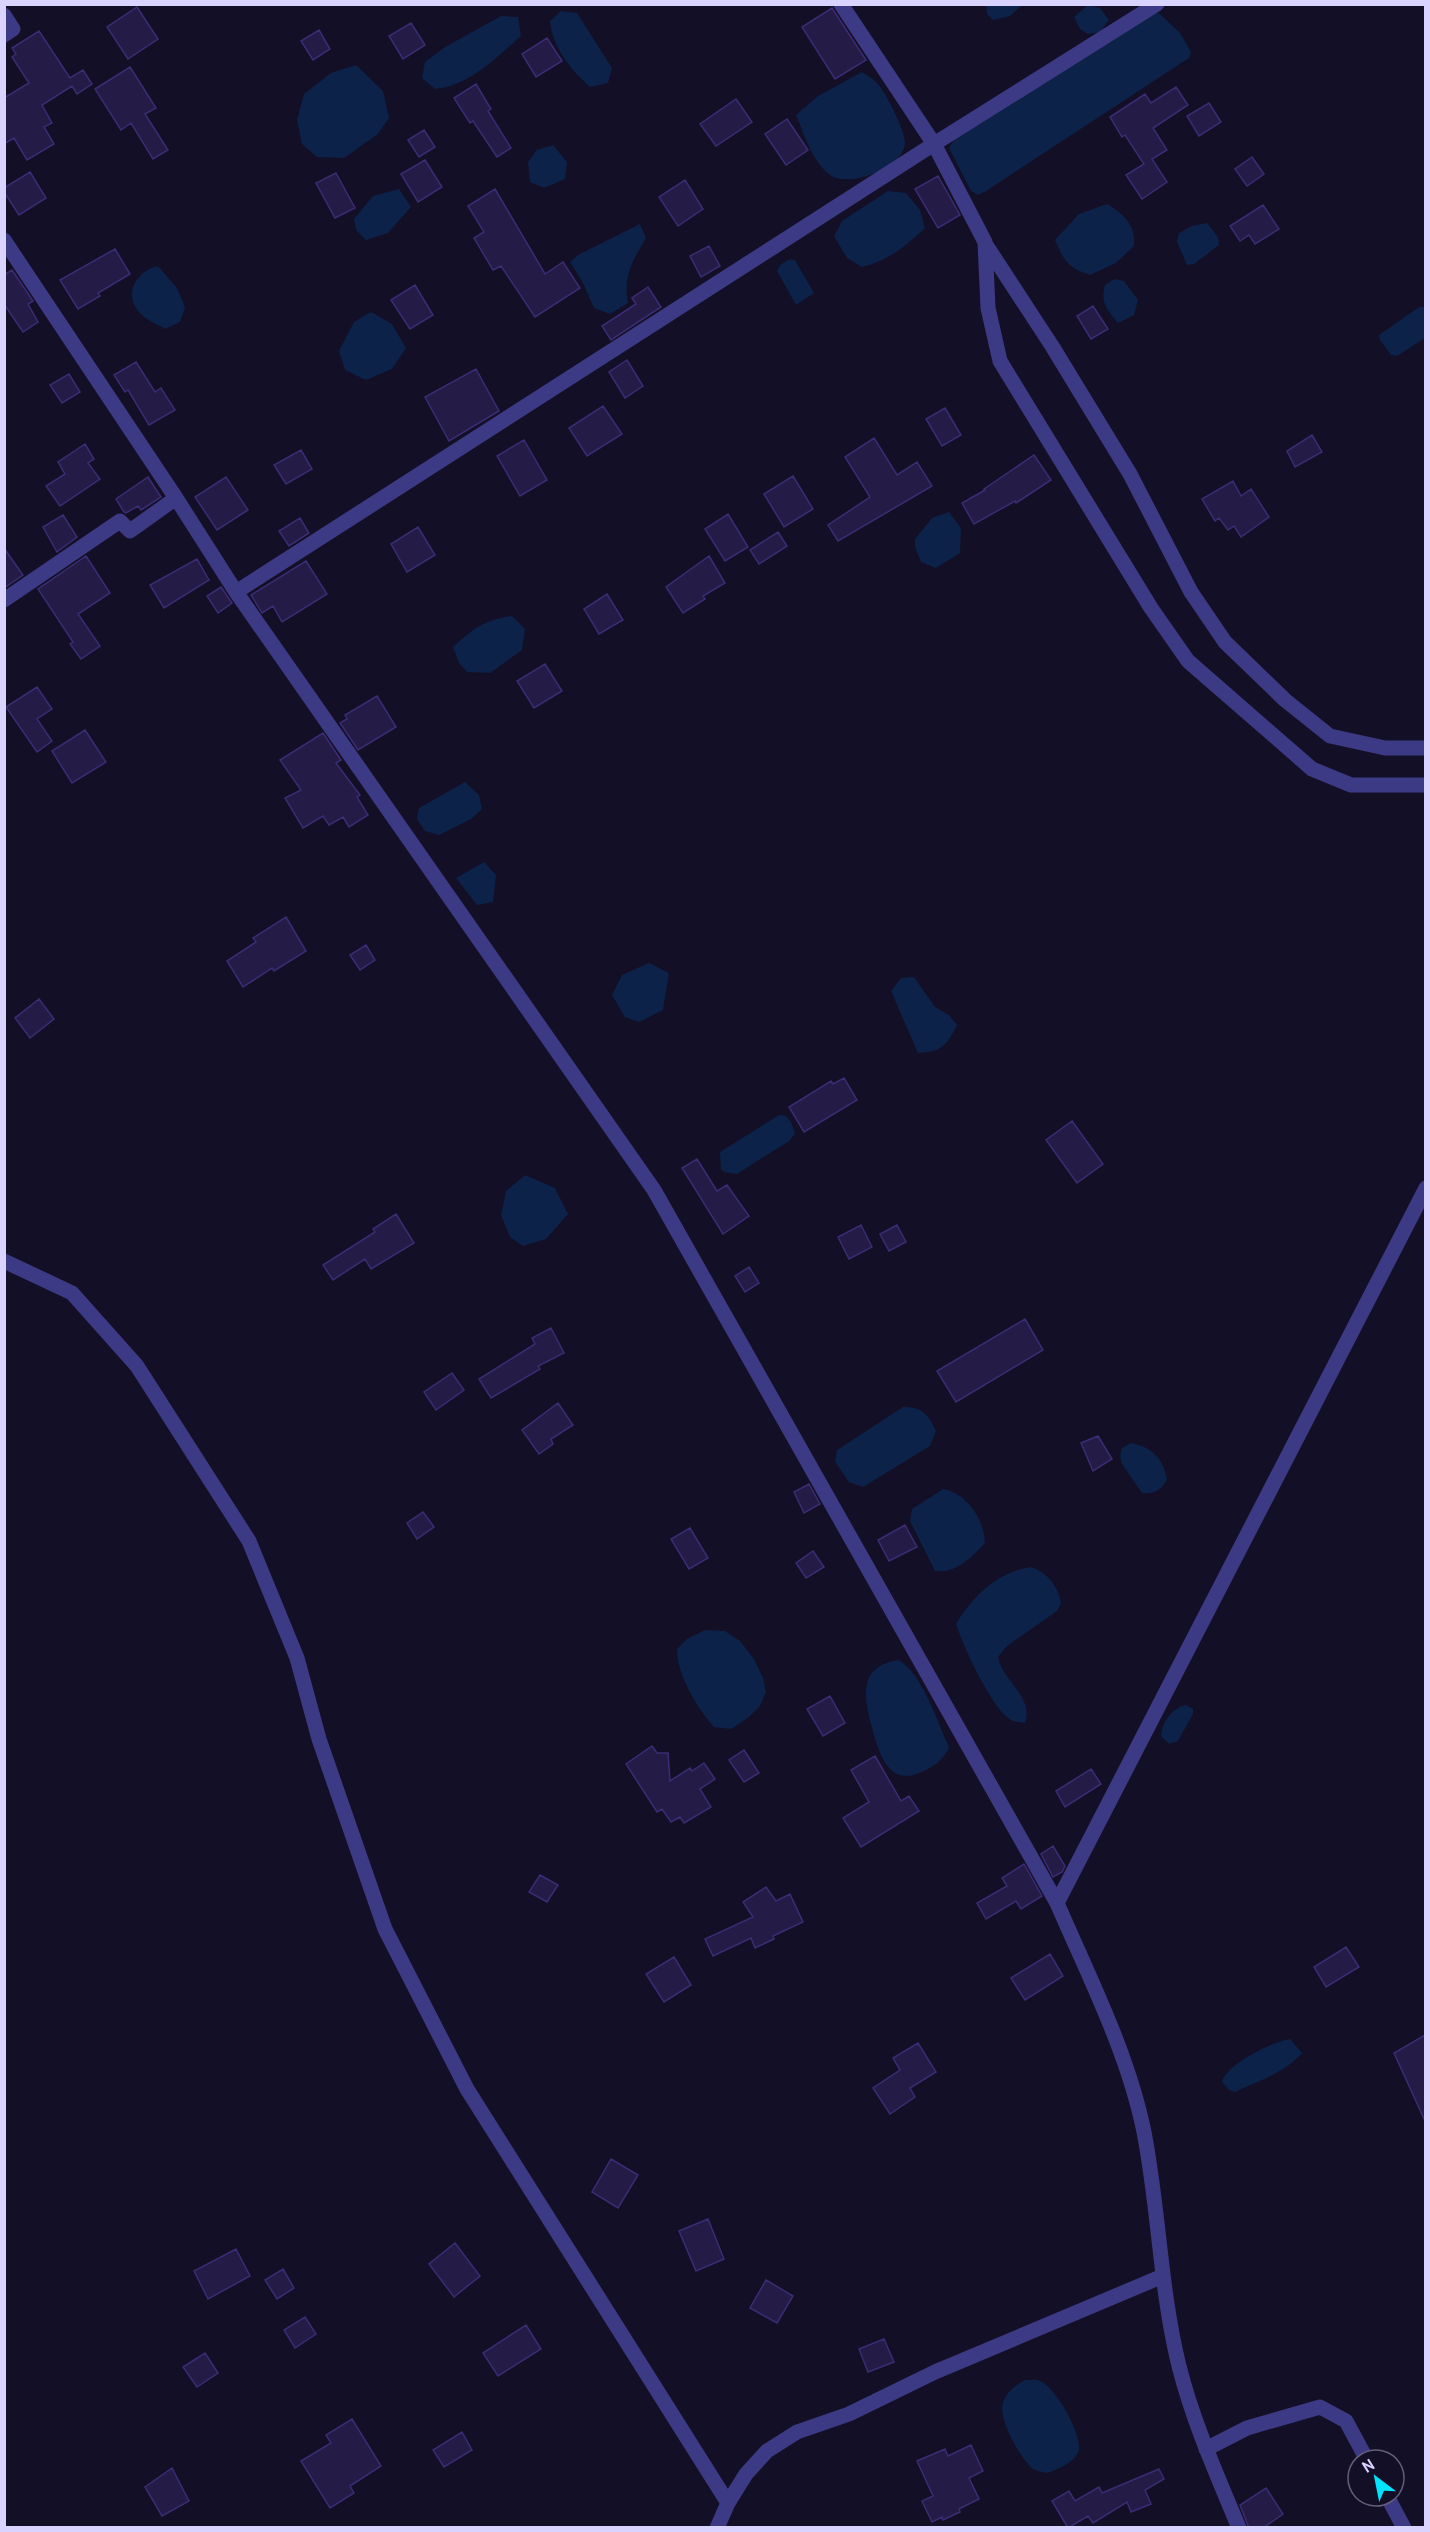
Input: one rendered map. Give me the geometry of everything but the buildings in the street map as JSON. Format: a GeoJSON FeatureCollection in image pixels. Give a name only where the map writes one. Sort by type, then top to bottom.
{"type":"FeatureCollection","features":[{"type":"Feature","properties":{"kind":"street"},"geometry":{"type":"LineString","coordinates":[[842,4],[934,144],[985,242],[1130,474],[1191,592],[1225,642],[1286,700],[1330,736],[1385,748],[1425,748]]}},
{"type":"Feature","properties":{"kind":"street"},"geometry":{"type":"LineString","coordinates":[[236,592],[1156,4]]}},
{"type":"Feature","properties":{"kind":"street"},"geometry":{"type":"LineString","coordinates":[[4,15],[13,29],[4,35]]}},
{"type":"Feature","properties":{"kind":"street"},"geometry":{"type":"LineString","coordinates":[[4,240],[236,592],[654,1190],[1057,1903],[1102,2007],[1125,2068],[1144,2132],[1163,2276],[1179,2366],[1206,2449],[1239,2528]]}},
{"type":"Feature","properties":{"kind":"street"},"geometry":{"type":"LineString","coordinates":[[985,242],[988,308],[1000,361],[1151,608],[1188,661],[1312,769],[1351,784],[1425,785]]}},
{"type":"Feature","properties":{"kind":"street"},"geometry":{"type":"LineString","coordinates":[[4,600],[120,521],[130,531],[176,498]]}},
{"type":"Feature","properties":{"kind":"street"},"geometry":{"type":"LineString","coordinates":[[1057,1903],[1425,1188]]}},
{"type":"Feature","properties":{"kind":"street"},"geometry":{"type":"LineString","coordinates":[[4,1261],[72,1293],[137,1366],[249,1540],[297,1658],[319,1739],[385,1929],[467,2089],[728,2503]]}},
{"type":"Feature","properties":{"kind":"street"},"geometry":{"type":"LineString","coordinates":[[717,2528],[728,2503],[746,2474],[767,2451],[797,2432],[849,2414],[935,2372],[1163,2276]]}},
{"type":"Feature","properties":{"kind":"street"},"geometry":{"type":"LineString","coordinates":[[1206,2449],[1247,2428],[1320,2407],[1346,2421],[1361,2448]]}},
{"type":"Feature","properties":{"kind":"street"},"geometry":{"type":"LineString","coordinates":[[1393,2508],[1404,2528]]}},
{"type":"Feature","properties":{"kind":"water"},"geometry":{"type":"Polygon","coordinates":[[[986,4],[1022,5],[1010,16],[993,20],[987,14],[986,4]]]}},
{"type":"Feature","properties":{"kind":"water"},"geometry":{"type":"Polygon","coordinates":[[[1088,5],[1100,8],[1109,20],[1100,32],[1088,34],[1080,29],[1074,17],[1088,5]]]}},
{"type":"Feature","properties":{"kind":"water"},"geometry":{"type":"Polygon","coordinates":[[[561,11],[577,13],[612,68],[608,83],[590,87],[564,57],[554,40],[550,21],[561,11]]]}},
{"type":"Feature","properties":{"kind":"water"},"geometry":{"type":"Polygon","coordinates":[[[1159,13],[1180,33],[1191,52],[1189,58],[986,191],[978,195],[971,191],[949,148],[956,136],[1152,14],[1159,13]]]}},
{"type":"Feature","properties":{"kind":"water"},"geometry":{"type":"Polygon","coordinates":[[[501,16],[518,17],[521,36],[492,62],[471,77],[447,87],[435,89],[422,78],[425,62],[445,47],[501,16]]]}},
{"type":"Feature","properties":{"kind":"water"},"geometry":{"type":"Polygon","coordinates":[[[356,65],[383,91],[389,118],[378,134],[344,158],[317,157],[302,144],[297,120],[304,94],[331,73],[356,65]]]}},
{"type":"Feature","properties":{"kind":"water"},"geometry":{"type":"Polygon","coordinates":[[[862,72],[877,83],[885,94],[904,136],[903,151],[896,160],[875,173],[862,177],[838,179],[830,175],[818,162],[796,115],[818,96],[862,72]]]}},
{"type":"Feature","properties":{"kind":"water"},"geometry":{"type":"Polygon","coordinates":[[[553,145],[567,162],[565,179],[544,188],[530,182],[528,162],[537,150],[553,145]]]}},
{"type":"Feature","properties":{"kind":"water"},"geometry":{"type":"Polygon","coordinates":[[[399,189],[411,207],[388,233],[366,240],[356,230],[354,219],[373,196],[399,189]]]}},
{"type":"Feature","properties":{"kind":"water"},"geometry":{"type":"Polygon","coordinates":[[[888,191],[906,193],[920,210],[925,228],[896,252],[862,267],[847,258],[834,236],[842,221],[888,191]]]}},
{"type":"Feature","properties":{"kind":"water"},"geometry":{"type":"Polygon","coordinates":[[[1107,204],[1128,221],[1133,232],[1134,246],[1116,263],[1090,275],[1077,270],[1068,263],[1055,240],[1079,214],[1107,204]]]}},
{"type":"Feature","properties":{"kind":"water"},"geometry":{"type":"Polygon","coordinates":[[[1207,223],[1218,237],[1219,245],[1194,264],[1187,265],[1177,242],[1179,233],[1192,226],[1207,223]]]}},
{"type":"Feature","properties":{"kind":"water"},"geometry":{"type":"Polygon","coordinates":[[[640,224],[646,238],[630,269],[627,285],[628,303],[610,314],[594,308],[582,281],[570,262],[578,255],[640,224]]]}},
{"type":"Feature","properties":{"kind":"water"},"geometry":{"type":"Polygon","coordinates":[[[788,260],[795,260],[814,293],[796,305],[777,271],[780,265],[788,260]]]}},
{"type":"Feature","properties":{"kind":"water"},"geometry":{"type":"Polygon","coordinates":[[[158,266],[177,288],[185,307],[180,322],[165,329],[141,314],[132,297],[132,290],[139,277],[144,272],[158,266]]]}},
{"type":"Feature","properties":{"kind":"water"},"geometry":{"type":"Polygon","coordinates":[[[1114,279],[1124,281],[1138,300],[1134,315],[1118,323],[1108,310],[1103,296],[1105,285],[1114,279]]]}},
{"type":"Feature","properties":{"kind":"water"},"geometry":{"type":"Polygon","coordinates":[[[1419,307],[1425,307],[1425,338],[1397,356],[1391,355],[1379,335],[1419,307]]]}},
{"type":"Feature","properties":{"kind":"water"},"geometry":{"type":"Polygon","coordinates":[[[371,312],[392,324],[406,348],[392,369],[366,380],[345,370],[339,351],[354,322],[371,312]]]}},
{"type":"Feature","properties":{"kind":"water"},"geometry":{"type":"Polygon","coordinates":[[[949,512],[961,528],[960,553],[936,568],[921,562],[915,547],[915,539],[932,518],[949,512]]]}},
{"type":"Feature","properties":{"kind":"water"},"geometry":{"type":"Polygon","coordinates":[[[512,616],[525,629],[522,650],[490,673],[467,672],[459,663],[453,647],[480,626],[512,616]]]}},
{"type":"Feature","properties":{"kind":"water"},"geometry":{"type":"Polygon","coordinates":[[[465,782],[479,795],[482,809],[471,819],[439,835],[425,831],[417,819],[419,808],[465,782]]]}},
{"type":"Feature","properties":{"kind":"water"},"geometry":{"type":"Polygon","coordinates":[[[484,862],[496,875],[493,902],[477,905],[456,878],[484,862]]]}},
{"type":"Feature","properties":{"kind":"water"},"geometry":{"type":"Polygon","coordinates":[[[649,963],[669,973],[663,1010],[639,1022],[625,1017],[612,995],[622,975],[649,963]]]}},
{"type":"Feature","properties":{"kind":"water"},"geometry":{"type":"Polygon","coordinates":[[[914,977],[935,1007],[949,1015],[957,1025],[946,1043],[932,1051],[918,1053],[891,991],[901,978],[914,977]]]}},
{"type":"Feature","properties":{"kind":"water"},"geometry":{"type":"Polygon","coordinates":[[[779,1115],[786,1116],[791,1122],[795,1134],[789,1141],[737,1174],[724,1172],[721,1169],[720,1152],[779,1115]]]}},
{"type":"Feature","properties":{"kind":"water"},"geometry":{"type":"Polygon","coordinates":[[[525,1175],[555,1188],[568,1214],[546,1239],[523,1246],[510,1237],[501,1215],[506,1191],[525,1175]]]}},
{"type":"Feature","properties":{"kind":"water"},"geometry":{"type":"Polygon","coordinates":[[[903,1407],[920,1410],[930,1420],[936,1431],[930,1446],[863,1487],[849,1482],[835,1462],[837,1450],[903,1407]]]}},
{"type":"Feature","properties":{"kind":"water"},"geometry":{"type":"Polygon","coordinates":[[[1131,1443],[1151,1451],[1160,1460],[1167,1480],[1157,1491],[1142,1493],[1122,1464],[1120,1456],[1122,1448],[1131,1443]]]}},
{"type":"Feature","properties":{"kind":"water"},"geometry":{"type":"Polygon","coordinates":[[[943,1489],[960,1496],[973,1508],[978,1516],[985,1543],[957,1567],[935,1571],[910,1521],[912,1509],[943,1489]]]}},
{"type":"Feature","properties":{"kind":"water"},"geometry":{"type":"Polygon","coordinates":[[[1031,1567],[1051,1581],[1061,1603],[1057,1611],[1007,1646],[998,1657],[1001,1666],[1022,1697],[1027,1713],[1025,1723],[1011,1720],[995,1703],[971,1661],[956,1624],[970,1604],[987,1587],[1007,1574],[1031,1567]]]}},
{"type":"Feature","properties":{"kind":"water"},"geometry":{"type":"Polygon","coordinates":[[[705,1630],[725,1631],[740,1641],[754,1659],[763,1678],[766,1692],[760,1706],[731,1729],[714,1727],[708,1720],[689,1691],[680,1669],[677,1649],[687,1639],[705,1630]]]}},
{"type":"Feature","properties":{"kind":"water"},"geometry":{"type":"Polygon","coordinates":[[[899,1660],[908,1667],[922,1687],[949,1747],[943,1758],[933,1766],[907,1776],[895,1773],[886,1765],[872,1728],[866,1695],[870,1676],[876,1669],[885,1663],[899,1660]]]}},
{"type":"Feature","properties":{"kind":"water"},"geometry":{"type":"Polygon","coordinates":[[[1186,1705],[1193,1709],[1193,1714],[1178,1741],[1169,1744],[1161,1736],[1163,1726],[1172,1712],[1186,1705]]]}},
{"type":"Feature","properties":{"kind":"water"},"geometry":{"type":"Polygon","coordinates":[[[1290,2039],[1302,2053],[1288,2066],[1235,2092],[1229,2090],[1222,2082],[1225,2075],[1240,2061],[1273,2044],[1290,2039]]]}},
{"type":"Feature","properties":{"kind":"water"},"geometry":{"type":"Polygon","coordinates":[[[1025,2380],[1040,2381],[1053,2392],[1067,2413],[1077,2436],[1079,2446],[1075,2457],[1064,2466],[1047,2473],[1033,2469],[1028,2464],[1011,2438],[1003,2418],[1003,2403],[1007,2395],[1025,2380]]]}}]}
